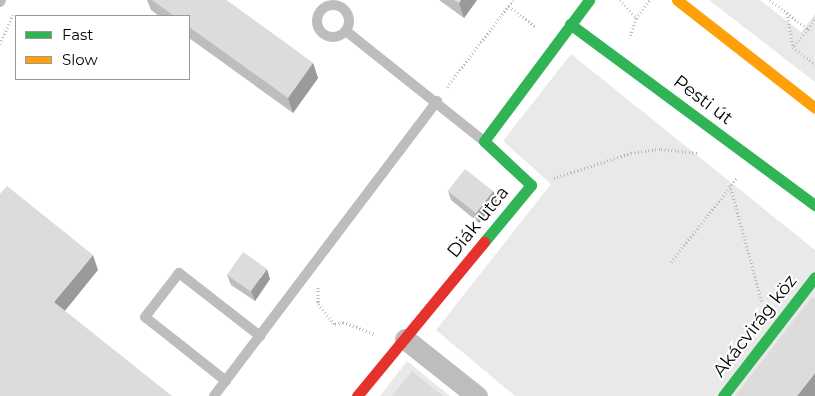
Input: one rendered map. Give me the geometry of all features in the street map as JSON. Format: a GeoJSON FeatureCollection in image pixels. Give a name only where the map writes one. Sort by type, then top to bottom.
{"type":"FeatureCollection","features":[{"type":"Feature","properties":{"kind":"street"},"geometry":{"type":"LineString","coordinates":[[484,141],[589,0]]}},
{"type":"Feature","properties":{"kind":"street"},"geometry":{"type":"LineString","coordinates":[[677,0],[815,108]]}},
{"type":"Feature","properties":{"kind":"street","name":"Pesti út"},"geometry":{"type":"LineString","coordinates":[[570,24],[815,205]]}},
{"type":"Feature","properties":{"kind":"street","name":"Diák utca"},"geometry":{"type":"LineString","coordinates":[[357,396],[530,185],[484,141]]}},
{"type":"Feature","properties":{"kind":"street","name":"Akácvirág köz"},"geometry":{"type":"LineString","coordinates":[[723,396],[815,277]]}},
{"type":"Feature","properties":{"kind":"street"},"geometry":{"type":"LineString","coordinates":[[400,345],[477,396]]}},
{"type":"Feature","properties":{"kind":"lane"},"geometry":{"type":"LineString","coordinates":[[346,32],[437,101],[484,141]]}},
{"type":"Feature","properties":{"kind":"lane"},"geometry":{"type":"LineString","coordinates":[[214,396],[437,101]]}},
{"type":"Feature","properties":{"kind":"lane"},"geometry":{"type":"LineString","coordinates":[[226,381],[145,317],[179,273],[260,336]]}},
{"type":"Feature","properties":{"kind":"path"},"geometry":{"type":"LineString","coordinates":[[437,101],[513,0]]}},
{"type":"Feature","properties":{"kind":"path"},"geometry":{"type":"LineString","coordinates":[[620,0],[636,18]]}},
{"type":"Feature","properties":{"kind":"path"},"geometry":{"type":"LineString","coordinates":[[624,63],[636,18],[650,0]]}},
{"type":"Feature","properties":{"kind":"path"},"geometry":{"type":"LineString","coordinates":[[770,0],[808,29]]}},
{"type":"Feature","properties":{"kind":"path"},"geometry":{"type":"LineString","coordinates":[[509,6],[556,42]]}},
{"type":"Feature","properties":{"kind":"path"},"geometry":{"type":"LineString","coordinates":[[0,44],[14,11]]}},
{"type":"Feature","properties":{"kind":"path"},"geometry":{"type":"LineString","coordinates":[[787,13],[793,47],[815,65]]}},
{"type":"Feature","properties":{"kind":"path"},"geometry":{"type":"LineString","coordinates":[[793,47],[815,19]]}},
{"type":"Feature","properties":{"kind":"path"},"geometry":{"type":"LineString","coordinates":[[530,185],[631,153],[661,149],[706,154]]}},
{"type":"Feature","properties":{"kind":"path"},"geometry":{"type":"LineString","coordinates":[[671,262],[752,158]]}},
{"type":"Feature","properties":{"kind":"path"},"geometry":{"type":"LineString","coordinates":[[730,186],[770,335]]}},
{"type":"Feature","properties":{"kind":"path"},"geometry":{"type":"LineString","coordinates":[[310,269],[317,279],[318,304],[335,324],[343,322],[400,345]]}},
{"type":"Feature","properties":{"kind":"shaded area"},"geometry":{"type":"Polygon","coordinates":[[[709,0],[760,0],[801,32],[815,14],[815,82],[709,0]]]}},
{"type":"Feature","properties":{"kind":"shaded area"},"geometry":{"type":"Polygon","coordinates":[[[571,54],[815,250],[815,396],[515,396],[436,330],[551,184],[503,141],[571,54]]]}},
{"type":"Feature","properties":{"kind":"shaded area"},"geometry":{"type":"Polygon","coordinates":[[[407,361],[450,396],[380,396],[407,361]]]}},
{"type":"Feature","properties":{"kind":"building"},"geometry":{"type":"Polygon","coordinates":[[[152,0],[226,0],[313,63],[288,98],[190,28],[190,15],[173,15],[152,0]]]}},
{"type":"Feature","properties":{"kind":"building"},"geometry":{"type":"Polygon","coordinates":[[[465,169],[493,191],[476,213],[448,191],[465,169]]]}},
{"type":"Feature","properties":{"kind":"building"},"geometry":{"type":"Polygon","coordinates":[[[7,186],[93,255],[54,302],[172,396],[0,396],[0,194],[7,186]]]}},
{"type":"Feature","properties":{"kind":"building"},"geometry":{"type":"Polygon","coordinates":[[[243,252],[267,269],[251,292],[227,275],[243,252]]]}},
{"type":"Feature","properties":{"kind":"building"},"geometry":{"type":"Polygon","coordinates":[[[812,297],[815,299],[815,373],[797,396],[735,396],[812,297]]]}},
{"type":"Feature","properties":{"kind":"building"},"geometry":{"type":"Polygon","coordinates":[[[412,371],[443,396],[392,396],[412,371]]]}},
{"type":"Feature","properties":{"kind":"traffic: fast"},"geometry":{"type":"LineString","coordinates":[[484,242],[531,185],[484,141],[589,0]]}},
{"type":"Feature","properties":{"kind":"traffic: fast"},"geometry":{"type":"LineString","coordinates":[[570,24],[815,205]]}},
{"type":"Feature","properties":{"kind":"traffic: fast"},"geometry":{"type":"LineString","coordinates":[[723,396],[815,277]]}},
{"type":"Feature","properties":{"kind":"traffic: slow"},"geometry":{"type":"LineString","coordinates":[[677,0],[815,108]]}},
{"type":"Feature","properties":{"kind":"traffic: jam"},"geometry":{"type":"LineString","coordinates":[[357,396],[484,242]]}}]}
